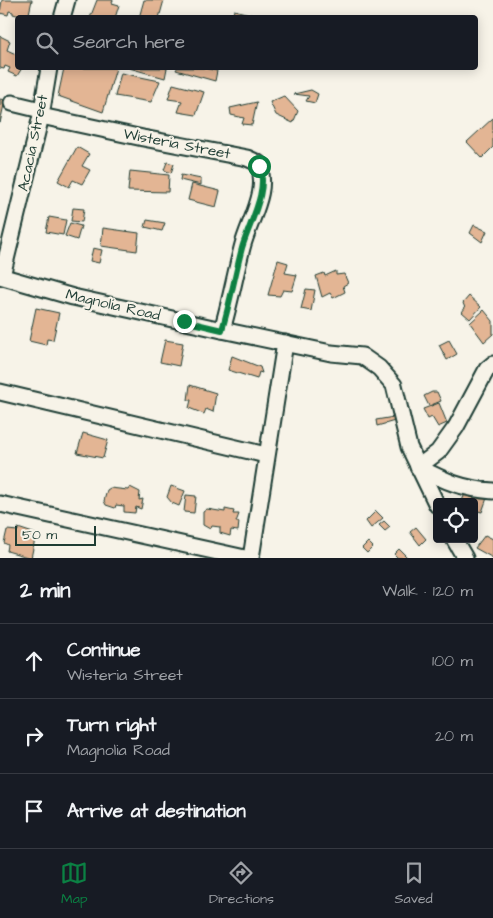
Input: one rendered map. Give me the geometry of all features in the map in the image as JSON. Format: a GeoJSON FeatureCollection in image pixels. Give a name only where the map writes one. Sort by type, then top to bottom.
{"type":"FeatureCollection","features":[{"type":"Feature","properties":{"kind":"street"},"geometry":{"type":"LineString","coordinates":[[63,15],[67,0]]}},
{"type":"Feature","properties":{"kind":"street","name":"Acacia Street"},"geometry":{"type":"LineString","coordinates":[[1,276],[41,113],[49,70]]}},
{"type":"Feature","properties":{"kind":"street"},"geometry":{"type":"LineString","coordinates":[[12,103],[41,113]]}},
{"type":"Feature","properties":{"kind":"street","name":"Wisteria Street"},"geometry":{"type":"LineString","coordinates":[[41,113],[143,138],[247,158],[258,163],[262,172],[258,207],[242,246],[222,330]]}},
{"type":"Feature","properties":{"kind":"street","name":"Magnolia Road"},"geometry":{"type":"LineString","coordinates":[[1,276],[73,297],[331,353],[362,356],[379,368],[394,385],[402,423],[418,467],[434,498]]}},
{"type":"Feature","properties":{"kind":"street"},"geometry":{"type":"LineString","coordinates":[[252,558],[266,455],[286,343]]}},
{"type":"Feature","properties":{"kind":"street"},"geometry":{"type":"LineString","coordinates":[[493,364],[487,369],[456,427],[442,446],[418,467],[453,485],[493,491]]}},
{"type":"Feature","properties":{"kind":"street"},"geometry":{"type":"LineString","coordinates":[[0,392],[266,455]]}},
{"type":"Feature","properties":{"kind":"street"},"geometry":{"type":"LineString","coordinates":[[0,504],[245,558]]}},
{"type":"Feature","properties":{"kind":"street"},"geometry":{"type":"LineString","coordinates":[[456,543],[465,558]]}},
{"type":"Feature","properties":{"kind":"building"},"geometry":{"type":"Polygon","coordinates":[[[2,0],[32,0],[29,15],[17,15],[9,11],[8,15],[0,13],[2,0]]]}},
{"type":"Feature","properties":{"kind":"building"},"geometry":{"type":"Polygon","coordinates":[[[97,0],[113,0],[112,3],[119,5],[116,15],[91,15],[97,0]]]}},
{"type":"Feature","properties":{"kind":"building"},"geometry":{"type":"Polygon","coordinates":[[[144,0],[164,0],[160,15],[140,15],[144,0]]]}},
{"type":"Feature","properties":{"kind":"building"},"geometry":{"type":"Polygon","coordinates":[[[234,10],[253,15],[233,15],[234,10]]]}},
{"type":"Feature","properties":{"kind":"building"},"geometry":{"type":"Polygon","coordinates":[[[0,36],[10,41],[7,50],[15,54],[15,70],[21,70],[17,76],[8,72],[10,68],[5,66],[4,69],[0,68],[0,36]]]}},
{"type":"Feature","properties":{"kind":"building"},"geometry":{"type":"Polygon","coordinates":[[[64,70],[115,70],[103,112],[58,96],[64,70]]]}},
{"type":"Feature","properties":{"kind":"building"},"geometry":{"type":"Polygon","coordinates":[[[136,70],[167,70],[165,78],[136,70]]]}},
{"type":"Feature","properties":{"kind":"building"},"geometry":{"type":"Polygon","coordinates":[[[176,70],[217,71],[215,81],[176,70]]]}},
{"type":"Feature","properties":{"kind":"building"},"geometry":{"type":"Polygon","coordinates":[[[121,73],[160,81],[151,102],[115,96],[121,73]]]}},
{"type":"Feature","properties":{"kind":"building"},"geometry":{"type":"Polygon","coordinates":[[[173,84],[204,92],[196,115],[178,112],[182,101],[168,99],[173,84]]]}},
{"type":"Feature","properties":{"kind":"building"},"geometry":{"type":"Polygon","coordinates":[[[311,90],[318,94],[315,103],[306,101],[309,96],[294,94],[311,90]]]}},
{"type":"Feature","properties":{"kind":"building"},"geometry":{"type":"Polygon","coordinates":[[[284,96],[298,111],[293,123],[276,115],[270,102],[284,96]]]}},
{"type":"Feature","properties":{"kind":"building"},"geometry":{"type":"Polygon","coordinates":[[[0,99],[5,100],[0,123],[0,99]]]}},
{"type":"Feature","properties":{"kind":"building"},"geometry":{"type":"Polygon","coordinates":[[[257,102],[252,125],[242,124],[244,118],[231,115],[230,108],[257,102]]]}},
{"type":"Feature","properties":{"kind":"building"},"geometry":{"type":"Polygon","coordinates":[[[493,118],[493,147],[482,158],[467,142],[493,118]]]}},
{"type":"Feature","properties":{"kind":"building"},"geometry":{"type":"Polygon","coordinates":[[[77,147],[89,154],[82,166],[90,170],[82,184],[73,180],[69,187],[58,181],[77,147]]]}},
{"type":"Feature","properties":{"kind":"building"},"geometry":{"type":"Polygon","coordinates":[[[167,162],[174,164],[171,173],[164,170],[167,162]]]}},
{"type":"Feature","properties":{"kind":"building"},"geometry":{"type":"Polygon","coordinates":[[[130,171],[169,175],[168,192],[128,191],[130,171]]]}},
{"type":"Feature","properties":{"kind":"building"},"geometry":{"type":"Polygon","coordinates":[[[181,175],[201,179],[201,185],[180,180],[181,175]]]}},
{"type":"Feature","properties":{"kind":"building"},"geometry":{"type":"Polygon","coordinates":[[[192,184],[220,191],[216,207],[188,200],[192,184]]]}},
{"type":"Feature","properties":{"kind":"building"},"geometry":{"type":"Polygon","coordinates":[[[73,208],[84,209],[82,222],[71,221],[73,208]]]}},
{"type":"Feature","properties":{"kind":"building"},"geometry":{"type":"Polygon","coordinates":[[[49,217],[66,220],[63,235],[46,232],[49,217]]]}},
{"type":"Feature","properties":{"kind":"building"},"geometry":{"type":"Polygon","coordinates":[[[147,220],[165,223],[162,231],[145,227],[147,220]]]}},
{"type":"Feature","properties":{"kind":"building"},"geometry":{"type":"Polygon","coordinates":[[[70,223],[81,226],[77,240],[65,236],[70,223]]]}},
{"type":"Feature","properties":{"kind":"building"},"geometry":{"type":"Polygon","coordinates":[[[474,225],[487,231],[482,242],[470,233],[474,225]]]}},
{"type":"Feature","properties":{"kind":"building"},"geometry":{"type":"Polygon","coordinates":[[[103,228],[139,233],[137,251],[101,246],[103,228]]]}},
{"type":"Feature","properties":{"kind":"building"},"geometry":{"type":"Polygon","coordinates":[[[93,248],[102,250],[99,263],[90,261],[93,248]]]}},
{"type":"Feature","properties":{"kind":"building"},"geometry":{"type":"Polygon","coordinates":[[[278,260],[288,263],[285,273],[297,275],[292,291],[283,290],[280,296],[268,295],[278,260]]]}},
{"type":"Feature","properties":{"kind":"building"},"geometry":{"type":"Polygon","coordinates":[[[336,271],[336,275],[344,274],[348,283],[343,286],[345,292],[333,298],[330,293],[322,297],[316,276],[324,273],[325,276],[336,271]]]}},
{"type":"Feature","properties":{"kind":"building"},"geometry":{"type":"Polygon","coordinates":[[[306,289],[315,290],[311,311],[301,309],[306,289]]]}},
{"type":"Feature","properties":{"kind":"building"},"geometry":{"type":"Polygon","coordinates":[[[469,296],[481,307],[470,319],[462,312],[465,308],[463,303],[469,296]]]}},
{"type":"Feature","properties":{"kind":"building"},"geometry":{"type":"Polygon","coordinates":[[[36,308],[59,313],[53,340],[47,339],[46,345],[29,341],[36,308]]]}},
{"type":"Feature","properties":{"kind":"building"},"geometry":{"type":"Polygon","coordinates":[[[484,310],[493,321],[493,334],[484,342],[470,323],[484,310]]]}},
{"type":"Feature","properties":{"kind":"building"},"geometry":{"type":"Polygon","coordinates":[[[165,340],[183,343],[179,366],[160,362],[165,340]]]}},
{"type":"Feature","properties":{"kind":"building"},"geometry":{"type":"Polygon","coordinates":[[[449,340],[457,354],[447,360],[439,345],[449,340]]]}},
{"type":"Feature","properties":{"kind":"building"},"geometry":{"type":"Polygon","coordinates":[[[232,356],[260,367],[262,373],[259,372],[257,379],[228,370],[232,356]]]}},
{"type":"Feature","properties":{"kind":"building"},"geometry":{"type":"Polygon","coordinates":[[[190,385],[216,393],[213,412],[206,409],[204,414],[189,408],[191,400],[188,400],[190,385]]]}},
{"type":"Feature","properties":{"kind":"building"},"geometry":{"type":"Polygon","coordinates":[[[437,392],[441,401],[429,406],[424,396],[437,392]]]}},
{"type":"Feature","properties":{"kind":"building"},"geometry":{"type":"Polygon","coordinates":[[[439,403],[447,423],[438,427],[432,417],[428,419],[423,409],[439,403]]]}},
{"type":"Feature","properties":{"kind":"building"},"geometry":{"type":"Polygon","coordinates":[[[394,417],[395,421],[377,426],[376,420],[394,417]]]}},
{"type":"Feature","properties":{"kind":"building"},"geometry":{"type":"Polygon","coordinates":[[[83,433],[108,440],[103,458],[77,453],[83,433]]]}},
{"type":"Feature","properties":{"kind":"building"},"geometry":{"type":"Polygon","coordinates":[[[171,486],[185,491],[179,506],[172,503],[167,497],[171,486]]]}},
{"type":"Feature","properties":{"kind":"building"},"geometry":{"type":"Polygon","coordinates":[[[130,487],[140,492],[139,500],[143,499],[141,509],[136,507],[135,513],[124,512],[124,506],[116,505],[115,508],[106,505],[104,501],[107,490],[110,488],[128,490],[130,487]]]}},
{"type":"Feature","properties":{"kind":"building"},"geometry":{"type":"Polygon","coordinates":[[[466,491],[487,498],[482,512],[478,511],[478,498],[463,498],[466,491]]]}},
{"type":"Feature","properties":{"kind":"building"},"geometry":{"type":"Polygon","coordinates":[[[186,495],[196,496],[194,513],[184,512],[186,495]]]}},
{"type":"Feature","properties":{"kind":"building"},"geometry":{"type":"Polygon","coordinates":[[[207,509],[225,512],[225,509],[234,511],[233,514],[239,514],[236,522],[239,522],[238,531],[231,530],[230,536],[220,533],[220,527],[212,526],[210,529],[203,525],[203,512],[207,509]]]}},
{"type":"Feature","properties":{"kind":"building"},"geometry":{"type":"Polygon","coordinates":[[[376,511],[383,518],[371,528],[366,521],[376,511]]]}},
{"type":"Feature","properties":{"kind":"building"},"geometry":{"type":"Polygon","coordinates":[[[384,521],[390,527],[385,531],[379,525],[384,521]]]}},
{"type":"Feature","properties":{"kind":"building"},"geometry":{"type":"Polygon","coordinates":[[[416,527],[426,539],[420,545],[410,532],[416,527]]]}},
{"type":"Feature","properties":{"kind":"building"},"geometry":{"type":"Polygon","coordinates":[[[18,528],[36,534],[31,558],[7,551],[8,545],[4,543],[7,530],[18,531],[18,528]]]}},
{"type":"Feature","properties":{"kind":"building"},"geometry":{"type":"Polygon","coordinates":[[[485,535],[493,539],[493,558],[475,548],[485,535]]]}},
{"type":"Feature","properties":{"kind":"building"},"geometry":{"type":"Polygon","coordinates":[[[368,542],[373,547],[367,553],[362,548],[368,542]]]}},
{"type":"Feature","properties":{"kind":"building"},"geometry":{"type":"Polygon","coordinates":[[[399,549],[408,558],[398,558],[394,554],[399,549]]]}},
{"type":"Feature","properties":{"kind":"route"},"geometry":{"type":"LineString","coordinates":[[184,321],[222,330],[230,303],[242,246],[258,207],[262,172],[259,166]]}}]}
